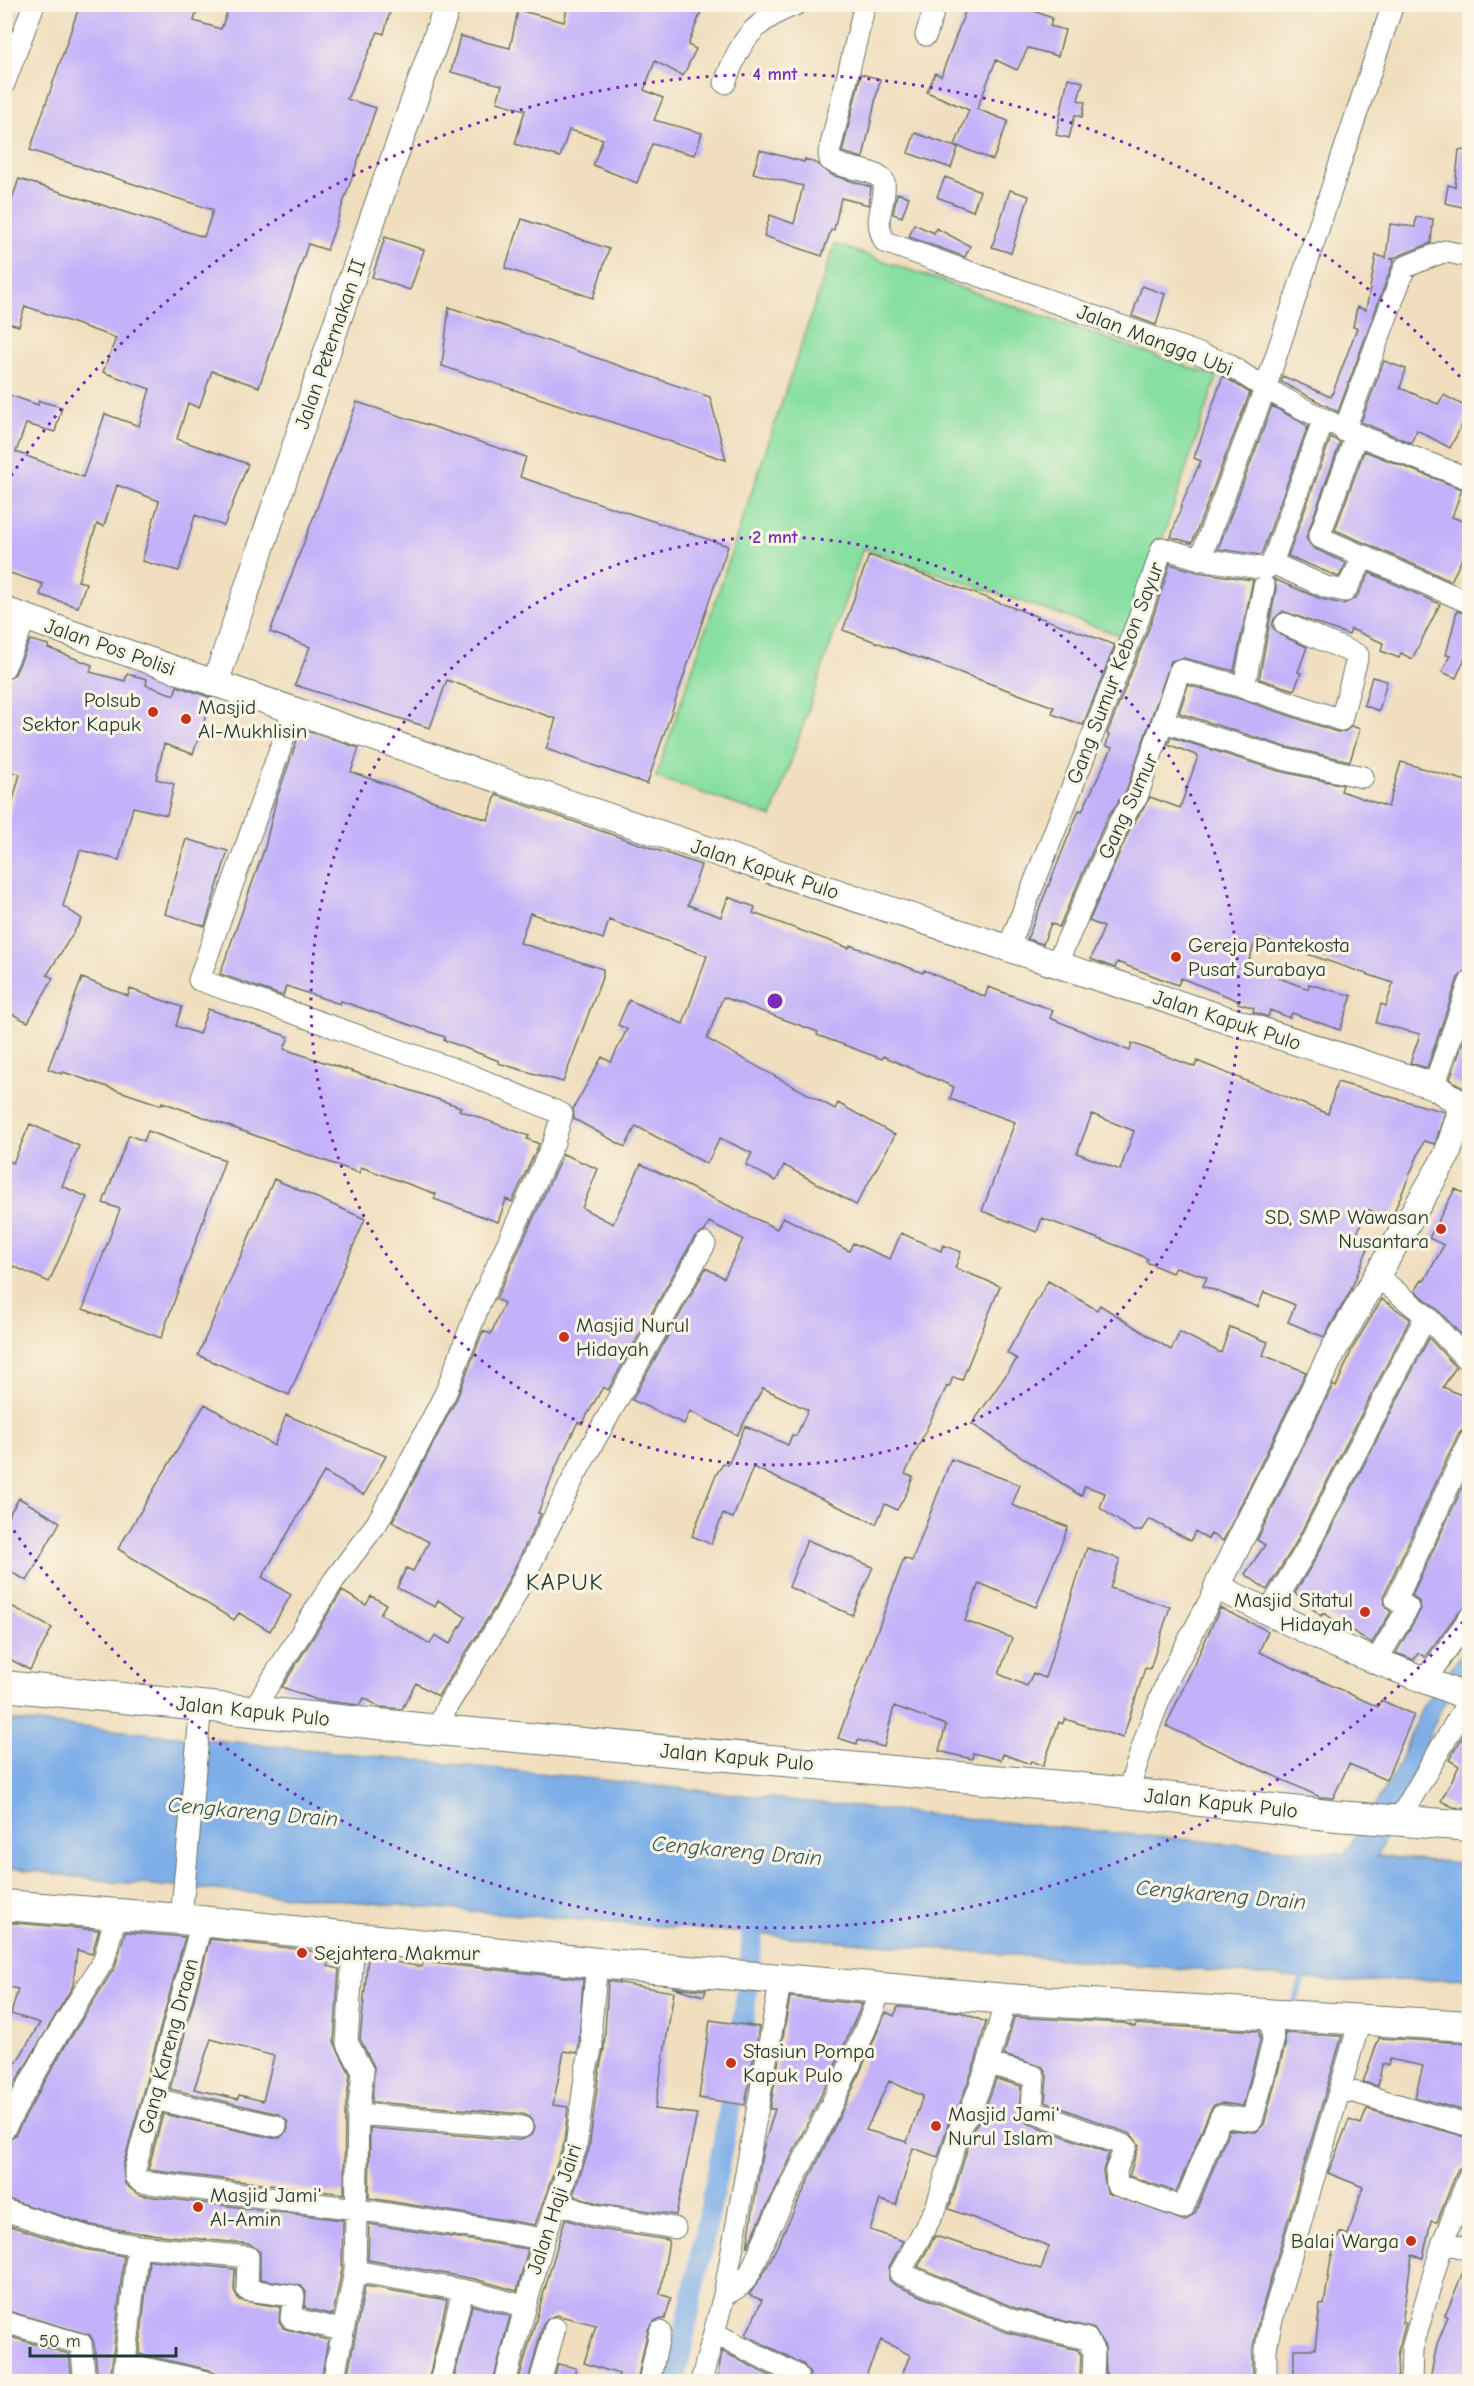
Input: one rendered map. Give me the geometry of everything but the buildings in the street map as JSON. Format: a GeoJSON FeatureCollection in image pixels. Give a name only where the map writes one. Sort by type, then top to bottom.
{"type":"FeatureCollection","features":[{"type":"Feature","properties":{"kind":"main road","name":"Jalan Kapuk Pulo"},"geometry":{"type":"LineString","coordinates":[[4,1686],[199,1716],[253,1710],[438,1730],[1360,1818],[1470,1826]]}},
{"type":"Feature","properties":{"kind":"main road"},"geometry":{"type":"LineString","coordinates":[[4,1905],[116,1914],[188,1914],[354,1938],[881,1989],[1006,1999],[1470,2026]]}},
{"type":"Feature","properties":{"kind":"street"},"geometry":{"type":"LineString","coordinates":[[4,84],[34,4]]}},
{"type":"Feature","properties":{"kind":"street","name":"Jalan Peternakan II"},"geometry":{"type":"LineString","coordinates":[[214,684],[448,4]]}},
{"type":"Feature","properties":{"kind":"street"},"geometry":{"type":"LineString","coordinates":[[725,83],[734,59],[751,30],[797,4]]}},
{"type":"Feature","properties":{"kind":"street","name":"Jalan Mangga Ubi"},"geometry":{"type":"LineString","coordinates":[[865,4],[830,159],[838,165],[875,174],[885,184],[878,220],[878,230],[885,242],[1228,364],[1264,389]]}},
{"type":"Feature","properties":{"kind":"street"},"geometry":{"type":"LineString","coordinates":[[926,35],[936,4]]}},
{"type":"Feature","properties":{"kind":"street"},"geometry":{"type":"LineString","coordinates":[[1323,421],[1272,563],[1266,569],[1200,559],[1264,389],[1394,4]]}},
{"type":"Feature","properties":{"kind":"street"},"geometry":{"type":"LineString","coordinates":[[1470,257],[1445,251],[1405,267],[1350,433],[1319,537],[1470,603]]}},
{"type":"Feature","properties":{"kind":"street"},"geometry":{"type":"LineString","coordinates":[[1264,389],[1350,433],[1470,479]]}},
{"type":"Feature","properties":{"kind":"street","name":"Gang Sumur Kebon Sayur"},"geometry":{"type":"LineString","coordinates":[[1008,949],[1139,618],[1162,548],[1200,559]]}},
{"type":"Feature","properties":{"kind":"street"},"geometry":{"type":"LineString","coordinates":[[1272,563],[1326,587],[1345,591],[1365,556]]}},
{"type":"Feature","properties":{"kind":"street"},"geometry":{"type":"LineString","coordinates":[[1244,687],[1264,586]]}},
{"type":"Feature","properties":{"kind":"street"},"geometry":{"type":"LineString","coordinates":[[4,668],[15,614]]}},
{"type":"Feature","properties":{"kind":"street","name":"Jalan Pos Polisi"},"geometry":{"type":"LineString","coordinates":[[15,614],[214,684]]}},
{"type":"Feature","properties":{"kind":"street","name":"Gang Sumur"},"geometry":{"type":"LineString","coordinates":[[1056,965],[1120,820],[1137,797],[1180,670],[1244,687],[1341,720],[1358,655],[1285,624]]}},
{"type":"Feature","properties":{"kind":"street","name":"Jalan Kapuk Pulo"},"geometry":{"type":"LineString","coordinates":[[214,684],[1056,965],[1434,1086],[1458,1102],[1465,1111],[1447,1155],[1333,1351],[1217,1587]]}},
{"type":"Feature","properties":{"kind":"street"},"geometry":{"type":"LineString","coordinates":[[253,1710],[334,1580],[377,1522],[416,1450],[446,1392],[479,1305],[554,1142],[562,1114],[468,1074],[199,980],[293,712]]}},
{"type":"Feature","properties":{"kind":"street"},"geometry":{"type":"LineString","coordinates":[[1164,722],[1283,759],[1363,777]]}},
{"type":"Feature","properties":{"kind":"street"},"geometry":{"type":"LineString","coordinates":[[1434,1086],[1470,982]]}},
{"type":"Feature","properties":{"kind":"street"},"geometry":{"type":"LineString","coordinates":[[438,1730],[447,1706],[506,1612],[575,1475],[705,1244]]}},
{"type":"Feature","properties":{"kind":"street"},"geometry":{"type":"LineString","coordinates":[[1377,1276],[1426,1316],[1470,1363]]}},
{"type":"Feature","properties":{"kind":"street"},"geometry":{"type":"LineString","coordinates":[[1268,1613],[1305,1552],[1426,1316]]}},
{"type":"Feature","properties":{"kind":"street"},"geometry":{"type":"LineString","coordinates":[[1376,1661],[1408,1608],[1396,1600],[1470,1440]]}},
{"type":"Feature","properties":{"kind":"street"},"geometry":{"type":"LineString","coordinates":[[1127,1794],[1167,1681],[1217,1587],[1268,1613],[1376,1661],[1450,1690]]}},
{"type":"Feature","properties":{"kind":"street"},"geometry":{"type":"LineString","coordinates":[[1396,1821],[1450,1690],[1470,1617]]}},
{"type":"Feature","properties":{"kind":"street","name":"Gang Kareng Draan"},"geometry":{"type":"LineString","coordinates":[[199,1716],[188,1914],[154,2099],[135,2176],[141,2182],[357,2209]]}},
{"type":"Feature","properties":{"kind":"street"},"geometry":{"type":"LineString","coordinates":[[4,2129],[51,2045],[104,1960],[116,1914]]}},
{"type":"Feature","properties":{"kind":"street"},"geometry":{"type":"LineString","coordinates":[[333,2382],[355,2271],[358,2114],[363,2072],[347,2042],[354,1938]]}},
{"type":"Feature","properties":{"kind":"street","name":"Jalan Haji Jairi"},"geometry":{"type":"LineString","coordinates":[[505,2382],[523,2306],[576,2147],[586,2069],[592,2046],[591,2025],[597,1963]]}},
{"type":"Feature","properties":{"kind":"street"},"geometry":{"type":"LineString","coordinates":[[701,2382],[724,2295],[774,1977]]}},
{"type":"Feature","properties":{"kind":"street"},"geometry":{"type":"LineString","coordinates":[[724,2295],[739,2288],[748,2276],[810,2152],[868,2026],[881,1989]]}},
{"type":"Feature","properties":{"kind":"street"},"geometry":{"type":"LineString","coordinates":[[1006,1999],[988,2064],[971,2110],[961,2125],[936,2208],[900,2273],[1011,2320],[1087,2339],[1094,2352],[1093,2382]]}},
{"type":"Feature","properties":{"kind":"street"},"geometry":{"type":"LineString","coordinates":[[988,2064],[1034,2076],[1032,2111],[1126,2146],[1116,2170],[1117,2185],[1183,2208],[1221,2116],[1252,2120],[1273,2042],[1286,2015]]}},
{"type":"Feature","properties":{"kind":"street"},"geometry":{"type":"LineString","coordinates":[[1266,2382],[1266,2349],[1271,2323],[1360,2021]]}},
{"type":"Feature","properties":{"kind":"street"},"geometry":{"type":"LineString","coordinates":[[1344,2074],[1470,2126]]}},
{"type":"Feature","properties":{"kind":"street"},"geometry":{"type":"LineString","coordinates":[[154,2099],[276,2126]]}},
{"type":"Feature","properties":{"kind":"street"},"geometry":{"type":"LineString","coordinates":[[358,2114],[522,2127]]}},
{"type":"Feature","properties":{"kind":"street"},"geometry":{"type":"LineString","coordinates":[[1411,2382],[1412,2349],[1443,2242],[1470,2174]]}},
{"type":"Feature","properties":{"kind":"street"},"geometry":{"type":"LineString","coordinates":[[557,2203],[594,2215],[675,2228]]}},
{"type":"Feature","properties":{"kind":"street"},"geometry":{"type":"LineString","coordinates":[[357,2209],[544,2239]]}},
{"type":"Feature","properties":{"kind":"street"},"geometry":{"type":"LineString","coordinates":[[4,2210],[88,2237],[138,2246],[248,2257],[247,2290],[294,2296],[291,2318],[342,2330]]}},
{"type":"Feature","properties":{"kind":"street"},"geometry":{"type":"LineString","coordinates":[[1443,2242],[1470,2250]]}},
{"type":"Feature","properties":{"kind":"street"},"geometry":{"type":"LineString","coordinates":[[138,2246],[125,2373],[207,2382]]}},
{"type":"Feature","properties":{"kind":"street"},"geometry":{"type":"LineString","coordinates":[[355,2271],[463,2290],[523,2306]]}},
{"type":"Feature","properties":{"kind":"street"},"geometry":{"type":"LineString","coordinates":[[440,2382],[463,2290]]}},
{"type":"Feature","properties":{"kind":"street"},"geometry":{"type":"LineString","coordinates":[[4,2322],[81,2344],[85,2382]]}},
{"type":"Feature","properties":{"kind":"street"},"geometry":{"type":"LineString","coordinates":[[540,2382],[555,2328]]}},
{"type":"Feature","properties":{"kind":"street"},"geometry":{"type":"LineString","coordinates":[[649,2382],[660,2332]]}},
{"type":"Feature","properties":{"kind":"street"},"geometry":{"type":"LineString","coordinates":[[714,2333],[797,2375]]}},
{"type":"Feature","properties":{"kind":"green space"},"geometry":{"type":"Polygon","coordinates":[[[835,244],[1217,377],[1129,638],[863,548],[772,817],[656,777],[835,244]]]}},
{"type":"Feature","properties":{"kind":"water","name":"Cengkareng Drain"},"geometry":{"type":"Polygon","coordinates":[[[1469,1644],[1469,1661],[1441,1709],[1377,1856],[1469,1864],[1469,1978],[1347,1982],[115,1882],[5,1867],[5,1720],[340,1752],[1009,1823],[1345,1854],[1394,1774],[1423,1706],[1469,1644]]]}},
{"type":"Feature","properties":{"kind":"waterway"},"geometry":{"type":"LineString","coordinates":[[675,2382],[733,2086],[750,1966],[754,1906]]}},
{"type":"Feature","properties":{"kind":"waterway"},"geometry":{"type":"LineString","coordinates":[[1293,2007],[1305,1971]]}},
{"type":"Feature","properties":{"kind":"waterway"},"geometry":{"type":"LineString","coordinates":[[1281,2044],[1288,2022]]}},
{"type":"Feature","properties":{"kind":"place","name":"Polsub Sektor Kapuk"},"geometry":{"type":"Point","coordinates":[153,712]}},
{"type":"Feature","properties":{"kind":"place","name":"Masjid Al-Mukhlisin"},"geometry":{"type":"Point","coordinates":[186,719]}},
{"type":"Feature","properties":{"kind":"place","name":"Gereja Pantekosta Pusat Surabaya"},"geometry":{"type":"Point","coordinates":[1176,957]}},
{"type":"Feature","properties":{"kind":"place","name":"SD, SMP Wawasan Nusantara"},"geometry":{"type":"Point","coordinates":[1441,1229]}},
{"type":"Feature","properties":{"kind":"place","name":"Masjid Nurul Hidayah"},"geometry":{"type":"Point","coordinates":[564,1337]}},
{"type":"Feature","properties":{"kind":"place","name":"Masjid Sitatul Hidayah"},"geometry":{"type":"Point","coordinates":[1365,1612]}},
{"type":"Feature","properties":{"kind":"place","name":"Sejahtera Makmur"},"geometry":{"type":"Point","coordinates":[302,1953]}},
{"type":"Feature","properties":{"kind":"place","name":"Stasiun Pompa Kapuk Pulo"},"geometry":{"type":"Point","coordinates":[731,2063]}},
{"type":"Feature","properties":{"kind":"place","name":"Masjid Jami' Nurul Islam"},"geometry":{"type":"Point","coordinates":[936,2126]}},
{"type":"Feature","properties":{"kind":"place","name":"Masjid Jami' Al-Amin"},"geometry":{"type":"Point","coordinates":[198,2207]}},
{"type":"Feature","properties":{"kind":"place","name":"Balai Warga"},"geometry":{"type":"Point","coordinates":[1411,2241]}},
{"type":"Feature","properties":{"kind":"district","name":"KAPUK"},"geometry":{"type":"Point","coordinates":[565,1582]}}]}
